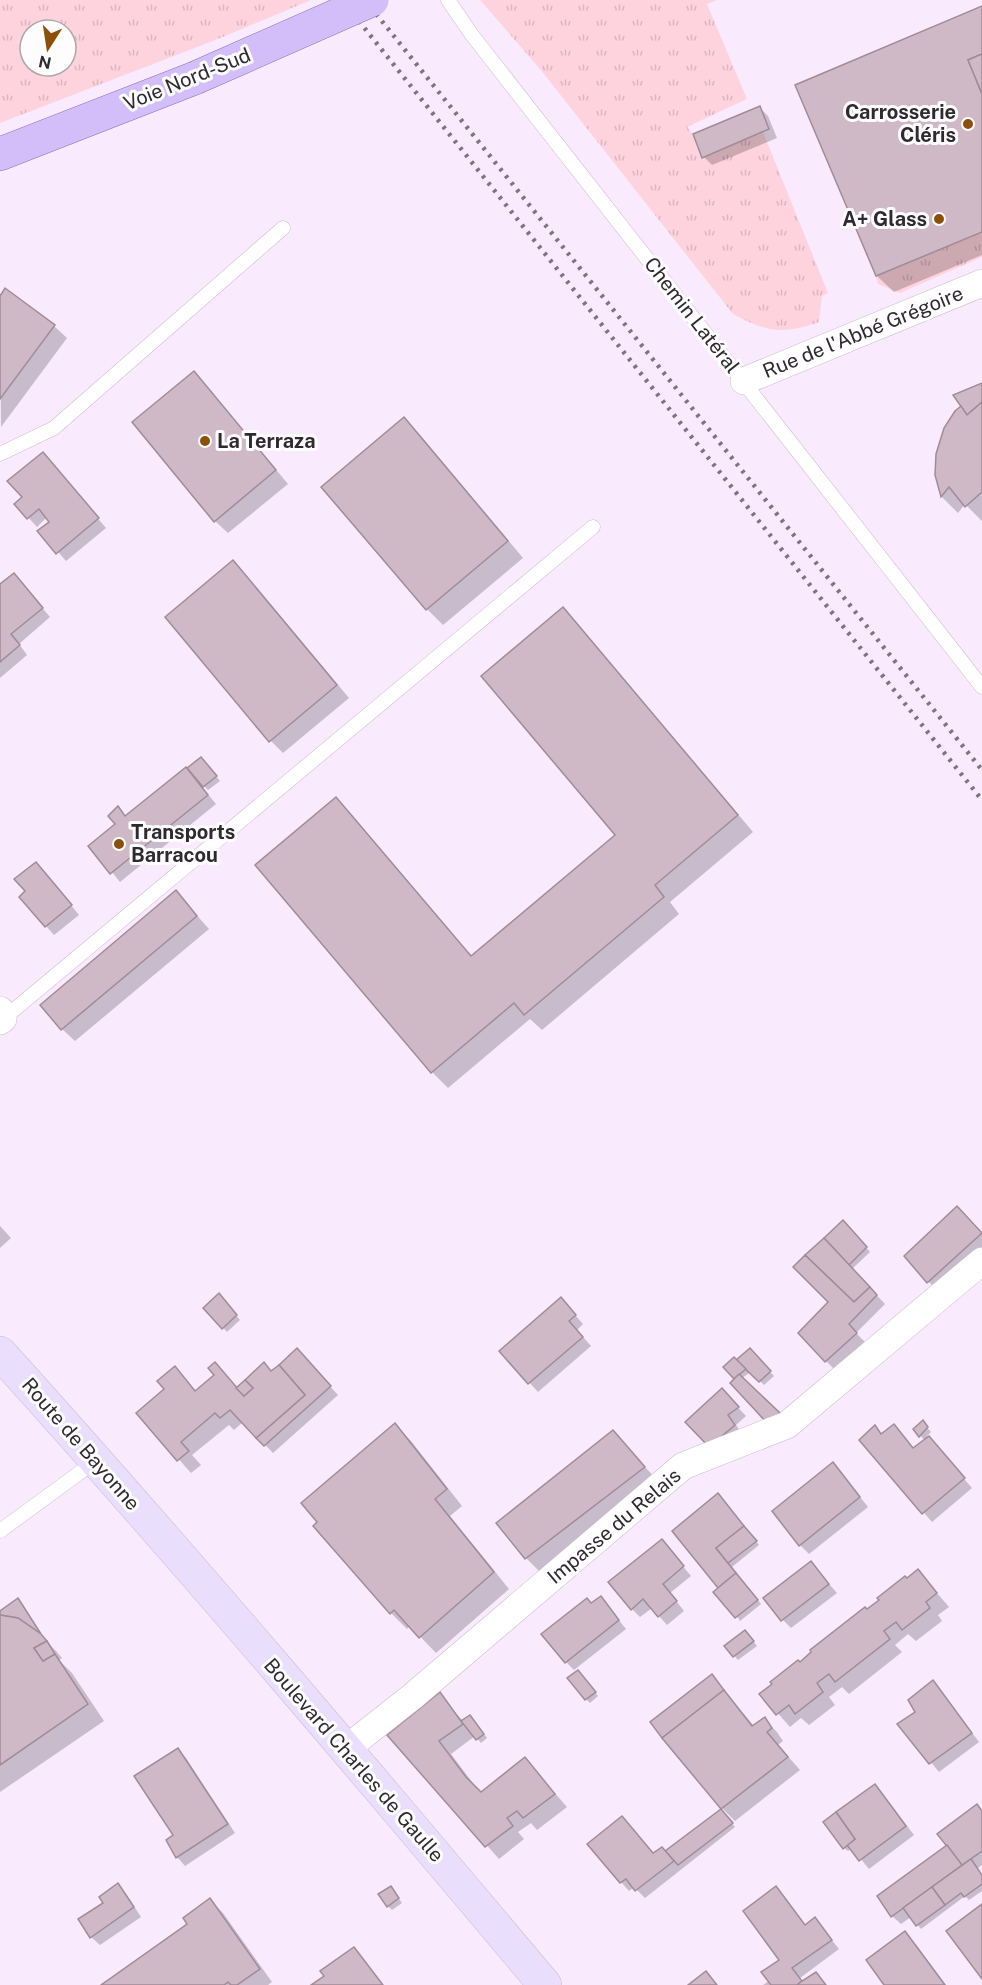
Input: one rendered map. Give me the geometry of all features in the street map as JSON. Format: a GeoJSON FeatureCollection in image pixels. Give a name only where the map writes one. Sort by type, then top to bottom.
{"type":"FeatureCollection","features":[{"type":"Feature","properties":{"kind":"main road","name":"Voie Nord-Sud"},"geometry":{"type":"LineString","coordinates":[[0,154],[195,78],[372,0]]}},
{"type":"Feature","properties":{"kind":"main road","name":"Route de Bayonne"},"geometry":{"type":"LineString","coordinates":[[0,1353],[97,1460],[161,1536]]}},
{"type":"Feature","properties":{"kind":"main road","name":"Boulevard Charles de Gaulle"},"geometry":{"type":"LineString","coordinates":[[161,1536],[346,1749],[545,1985]]}},
{"type":"Feature","properties":{"kind":"street","name":"Rue de l'Abbé Grégoire"},"geometry":{"type":"LineString","coordinates":[[744,381],[982,283]]}},
{"type":"Feature","properties":{"kind":"street","name":"Impasse du Relais"},"geometry":{"type":"LineString","coordinates":[[346,1749],[413,1696],[683,1466],[788,1425],[982,1261]]}},
{"type":"Feature","properties":{"kind":"lane","name":"Chemin Latéral"},"geometry":{"type":"LineString","coordinates":[[448,0],[472,35],[982,687]]}},
{"type":"Feature","properties":{"kind":"lane"},"geometry":{"type":"LineString","coordinates":[[0,454],[54,428],[283,228]]}},
{"type":"Feature","properties":{"kind":"lane"},"geometry":{"type":"LineString","coordinates":[[1,1017],[593,527]]}},
{"type":"Feature","properties":{"kind":"lane"},"geometry":{"type":"LineString","coordinates":[[0,1531],[97,1460]]}},
{"type":"Feature","properties":{"kind":"green space"},"geometry":{"type":"Polygon","coordinates":[[[0,0],[311,0],[218,39],[0,123],[0,0]]]}},
{"type":"Feature","properties":{"kind":"green space"},"geometry":{"type":"Polygon","coordinates":[[[480,0],[717,0],[707,4],[747,99],[687,127],[693,134],[702,157],[763,132],[828,293],[822,296],[819,322],[795,329],[775,330],[755,325],[733,314],[540,69],[480,0]]]}},
{"type":"Feature","properties":{"kind":"green space"},"geometry":{"type":"Polygon","coordinates":[[[982,232],[982,257],[900,293],[878,284],[876,276],[982,232]]]}},
{"type":"Feature","properties":{"kind":"building"},"geometry":{"type":"Polygon","coordinates":[[[982,6],[982,54],[968,60],[982,94],[982,232],[876,276],[795,85],[982,6]]]}},
{"type":"Feature","properties":{"kind":"building"},"geometry":{"type":"Polygon","coordinates":[[[982,54],[982,94],[968,60],[982,54]]]}},
{"type":"Feature","properties":{"kind":"building"},"geometry":{"type":"Polygon","coordinates":[[[760,106],[769,129],[702,158],[693,134],[760,106]]]}},
{"type":"Feature","properties":{"kind":"building"},"geometry":{"type":"Polygon","coordinates":[[[5,288],[55,325],[0,399],[0,296],[5,288]]]}},
{"type":"Feature","properties":{"kind":"building"},"geometry":{"type":"Polygon","coordinates":[[[194,371],[276,470],[214,522],[132,422],[194,371]]]}},
{"type":"Feature","properties":{"kind":"building"},"geometry":{"type":"Polygon","coordinates":[[[982,383],[982,402],[967,415],[953,395],[982,383]]]}},
{"type":"Feature","properties":{"kind":"building"},"geometry":{"type":"Polygon","coordinates":[[[982,402],[982,492],[965,507],[949,487],[941,497],[935,475],[936,454],[944,428],[955,411],[961,406],[967,415],[982,402]]]}},
{"type":"Feature","properties":{"kind":"building"},"geometry":{"type":"Polygon","coordinates":[[[404,417],[508,541],[426,610],[321,487],[404,417]]]}},
{"type":"Feature","properties":{"kind":"building"},"geometry":{"type":"Polygon","coordinates":[[[43,452],[99,518],[56,554],[37,531],[49,522],[39,509],[27,519],[14,504],[22,497],[7,481],[43,452]]]}},
{"type":"Feature","properties":{"kind":"building"},"geometry":{"type":"Polygon","coordinates":[[[233,560],[337,685],[269,742],[165,617],[233,560]]]}},
{"type":"Feature","properties":{"kind":"building"},"geometry":{"type":"Polygon","coordinates":[[[14,573],[43,608],[11,634],[20,645],[0,662],[0,584],[14,573]]]}},
{"type":"Feature","properties":{"kind":"building"},"geometry":{"type":"Polygon","coordinates":[[[563,607],[738,815],[655,885],[664,897],[524,1015],[514,1003],[431,1073],[255,865],[336,797],[471,956],[615,835],[481,676],[563,607]]]}},
{"type":"Feature","properties":{"kind":"building"},"geometry":{"type":"Polygon","coordinates":[[[201,757],[217,776],[203,787],[187,768],[201,757]]]}},
{"type":"Feature","properties":{"kind":"building"},"geometry":{"type":"Polygon","coordinates":[[[186,767],[208,795],[110,874],[88,846],[115,824],[108,816],[118,806],[125,816],[186,767]]]}},
{"type":"Feature","properties":{"kind":"building"},"geometry":{"type":"Polygon","coordinates":[[[36,862],[72,905],[45,927],[19,897],[25,891],[14,879],[36,862]]]}},
{"type":"Feature","properties":{"kind":"building"},"geometry":{"type":"Polygon","coordinates":[[[176,890],[197,916],[61,1030],[40,1005],[176,890]]]}},
{"type":"Feature","properties":{"kind":"building"},"geometry":{"type":"Polygon","coordinates":[[[957,1206],[982,1233],[927,1283],[904,1256],[957,1206]]]}},
{"type":"Feature","properties":{"kind":"building"},"geometry":{"type":"Polygon","coordinates":[[[843,1220],[867,1247],[849,1265],[824,1238],[843,1220]]]}},
{"type":"Feature","properties":{"kind":"building"},"geometry":{"type":"Polygon","coordinates":[[[824,1238],[870,1287],[854,1302],[805,1255],[824,1238]]]}},
{"type":"Feature","properties":{"kind":"building"},"geometry":{"type":"Polygon","coordinates":[[[805,1255],[854,1302],[870,1287],[877,1295],[849,1324],[857,1333],[825,1362],[798,1333],[828,1302],[793,1267],[805,1255]]]}},
{"type":"Feature","properties":{"kind":"building"},"geometry":{"type":"Polygon","coordinates":[[[219,1293],[237,1315],[222,1329],[203,1308],[219,1293]]]}},
{"type":"Feature","properties":{"kind":"building"},"geometry":{"type":"Polygon","coordinates":[[[561,1297],[576,1315],[569,1321],[583,1337],[528,1384],[499,1351],[561,1297]]]}},
{"type":"Feature","properties":{"kind":"building"},"geometry":{"type":"Polygon","coordinates":[[[297,1348],[331,1386],[264,1446],[256,1438],[305,1395],[279,1365],[297,1348]]]}},
{"type":"Feature","properties":{"kind":"building"},"geometry":{"type":"Polygon","coordinates":[[[750,1348],[771,1371],[759,1382],[736,1360],[750,1348]]]}},
{"type":"Feature","properties":{"kind":"building"},"geometry":{"type":"Polygon","coordinates":[[[734,1357],[746,1369],[734,1379],[723,1367],[734,1357]]]}},
{"type":"Feature","properties":{"kind":"building"},"geometry":{"type":"Polygon","coordinates":[[[215,1362],[244,1396],[253,1388],[245,1380],[264,1362],[271,1371],[279,1365],[305,1395],[256,1438],[230,1410],[220,1418],[215,1413],[181,1442],[189,1451],[177,1461],[136,1413],[164,1389],[157,1381],[175,1366],[195,1391],[214,1375],[208,1368],[215,1362]]]}},
{"type":"Feature","properties":{"kind":"building"},"geometry":{"type":"Polygon","coordinates":[[[739,1374],[780,1413],[768,1424],[730,1383],[739,1374]]]}},
{"type":"Feature","properties":{"kind":"building"},"geometry":{"type":"Polygon","coordinates":[[[245,1380],[253,1388],[244,1396],[236,1388],[245,1380]]]}},
{"type":"Feature","properties":{"kind":"building"},"geometry":{"type":"Polygon","coordinates":[[[722,1388],[739,1407],[728,1415],[735,1425],[709,1447],[685,1422],[722,1388]]]}},
{"type":"Feature","properties":{"kind":"building"},"geometry":{"type":"Polygon","coordinates":[[[923,1420],[928,1427],[919,1437],[913,1429],[923,1420]]]}},
{"type":"Feature","properties":{"kind":"building"},"geometry":{"type":"Polygon","coordinates":[[[395,1423],[447,1489],[435,1499],[494,1572],[419,1638],[394,1610],[390,1614],[313,1526],[317,1522],[301,1503],[395,1423]]]}},
{"type":"Feature","properties":{"kind":"building"},"geometry":{"type":"Polygon","coordinates":[[[894,1424],[913,1448],[929,1436],[965,1478],[922,1514],[859,1440],[875,1425],[881,1434],[894,1424]]]}},
{"type":"Feature","properties":{"kind":"building"},"geometry":{"type":"Polygon","coordinates":[[[613,1430],[645,1467],[525,1559],[496,1523],[613,1430]]]}},
{"type":"Feature","properties":{"kind":"building"},"geometry":{"type":"Polygon","coordinates":[[[833,1462],[860,1497],[799,1546],[772,1511],[833,1462]]]}},
{"type":"Feature","properties":{"kind":"building"},"geometry":{"type":"Polygon","coordinates":[[[718,1493],[744,1526],[716,1548],[736,1573],[718,1588],[672,1531],[718,1493]]]}},
{"type":"Feature","properties":{"kind":"building"},"geometry":{"type":"Polygon","coordinates":[[[744,1526],[757,1541],[728,1563],[716,1548],[744,1526]]]}},
{"type":"Feature","properties":{"kind":"building"},"geometry":{"type":"Polygon","coordinates":[[[662,1539],[684,1566],[663,1584],[677,1601],[658,1617],[643,1599],[631,1610],[608,1582],[662,1539]]]}},
{"type":"Feature","properties":{"kind":"building"},"geometry":{"type":"Polygon","coordinates":[[[811,1561],[829,1584],[781,1621],[763,1598],[811,1561]]]}},
{"type":"Feature","properties":{"kind":"building"},"geometry":{"type":"Polygon","coordinates":[[[918,1569],[937,1593],[926,1602],[930,1608],[902,1630],[896,1622],[884,1631],[890,1639],[835,1682],[829,1674],[817,1683],[823,1692],[795,1714],[789,1705],[776,1715],[759,1694],[772,1684],[770,1682],[798,1660],[800,1662],[811,1652],[810,1650],[865,1607],[867,1609],[879,1600],[877,1598],[905,1576],[907,1578],[918,1569]]]}},
{"type":"Feature","properties":{"kind":"building"},"geometry":{"type":"Polygon","coordinates":[[[736,1573],[758,1600],[735,1618],[713,1592],[736,1573]]]}},
{"type":"Feature","properties":{"kind":"building"},"geometry":{"type":"Polygon","coordinates":[[[601,1596],[619,1620],[565,1663],[541,1634],[587,1598],[591,1603],[601,1596]]]}},
{"type":"Feature","properties":{"kind":"building"},"geometry":{"type":"Polygon","coordinates":[[[18,1598],[41,1634],[18,1618],[0,1615],[0,1611],[18,1598]]]}},
{"type":"Feature","properties":{"kind":"building"},"geometry":{"type":"Polygon","coordinates":[[[0,1615],[18,1618],[41,1634],[47,1641],[34,1648],[43,1661],[55,1654],[88,1704],[0,1765],[0,1615]]]}},
{"type":"Feature","properties":{"kind":"building"},"geometry":{"type":"Polygon","coordinates":[[[745,1630],[754,1641],[733,1657],[724,1646],[745,1630]]]}},
{"type":"Feature","properties":{"kind":"building"},"geometry":{"type":"Polygon","coordinates":[[[47,1641],[55,1654],[43,1661],[34,1648],[47,1641]]]}},
{"type":"Feature","properties":{"kind":"building"},"geometry":{"type":"Polygon","coordinates":[[[578,1670],[596,1692],[585,1700],[567,1678],[578,1670]]]}},
{"type":"Feature","properties":{"kind":"building"},"geometry":{"type":"Polygon","coordinates":[[[712,1674],[724,1690],[662,1738],[650,1722],[712,1674]]]}},
{"type":"Feature","properties":{"kind":"building"},"geometry":{"type":"Polygon","coordinates":[[[933,1680],[972,1733],[929,1764],[897,1724],[915,1712],[908,1700],[933,1680]]]}},
{"type":"Feature","properties":{"kind":"building"},"geometry":{"type":"Polygon","coordinates":[[[724,1690],[752,1726],[765,1717],[772,1728],[767,1732],[788,1757],[721,1809],[662,1738],[724,1690]]]}},
{"type":"Feature","properties":{"kind":"building"},"geometry":{"type":"Polygon","coordinates":[[[440,1692],[463,1724],[439,1741],[466,1777],[481,1792],[525,1757],[555,1794],[523,1818],[517,1811],[507,1818],[513,1826],[485,1847],[387,1735],[440,1692]]]}},
{"type":"Feature","properties":{"kind":"building"},"geometry":{"type":"Polygon","coordinates":[[[470,1715],[484,1734],[476,1740],[461,1721],[470,1715]]]}},
{"type":"Feature","properties":{"kind":"building"},"geometry":{"type":"Polygon","coordinates":[[[178,1748],[228,1824],[176,1858],[166,1840],[173,1835],[134,1776],[178,1748]]]}},
{"type":"Feature","properties":{"kind":"building"},"geometry":{"type":"Polygon","coordinates":[[[875,1784],[906,1826],[859,1861],[847,1845],[855,1839],[836,1812],[875,1784]]]}},
{"type":"Feature","properties":{"kind":"building"},"geometry":{"type":"Polygon","coordinates":[[[977,1804],[982,1811],[982,1851],[962,1865],[937,1834],[977,1804]]]}},
{"type":"Feature","properties":{"kind":"building"},"geometry":{"type":"Polygon","coordinates":[[[721,1809],[733,1823],[678,1865],[665,1851],[721,1809]]]}},
{"type":"Feature","properties":{"kind":"building"},"geometry":{"type":"Polygon","coordinates":[[[836,1812],[855,1839],[843,1849],[823,1822],[836,1812]]]}},
{"type":"Feature","properties":{"kind":"building"},"geometry":{"type":"Polygon","coordinates":[[[622,1816],[653,1853],[662,1847],[674,1861],[635,1891],[626,1879],[620,1883],[587,1844],[622,1816]]]}},
{"type":"Feature","properties":{"kind":"building"},"geometry":{"type":"Polygon","coordinates":[[[947,1845],[962,1865],[891,1917],[877,1896],[947,1845]]]}},
{"type":"Feature","properties":{"kind":"building"},"geometry":{"type":"Polygon","coordinates":[[[971,1859],[982,1875],[982,1884],[964,1897],[961,1893],[945,1905],[932,1887],[971,1859]]]}},
{"type":"Feature","properties":{"kind":"building"},"geometry":{"type":"Polygon","coordinates":[[[118,1883],[134,1907],[90,1938],[78,1919],[103,1903],[99,1897],[118,1883]]]}},
{"type":"Feature","properties":{"kind":"building"},"geometry":{"type":"Polygon","coordinates":[[[391,1886],[399,1898],[387,1907],[378,1894],[391,1886]]]}},
{"type":"Feature","properties":{"kind":"building"},"geometry":{"type":"Polygon","coordinates":[[[776,1886],[805,1925],[815,1917],[832,1940],[792,1968],[802,1981],[797,1985],[771,1985],[761,1972],[779,1960],[743,1911],[776,1886]]]}},
{"type":"Feature","properties":{"kind":"building"},"geometry":{"type":"Polygon","coordinates":[[[932,1887],[945,1905],[916,1926],[903,1908],[932,1887]]]}},
{"type":"Feature","properties":{"kind":"building"},"geometry":{"type":"Polygon","coordinates":[[[210,1898],[260,1969],[237,1985],[231,1985],[228,1982],[224,1985],[101,1985],[187,1924],[183,1918],[210,1898]]]}},
{"type":"Feature","properties":{"kind":"building"},"geometry":{"type":"Polygon","coordinates":[[[982,1904],[982,1979],[946,1931],[982,1904]]]}},
{"type":"Feature","properties":{"kind":"building"},"geometry":{"type":"Polygon","coordinates":[[[905,1931],[945,1985],[884,1985],[866,1960],[905,1931]]]}},
{"type":"Feature","properties":{"kind":"building"},"geometry":{"type":"Polygon","coordinates":[[[354,1947],[383,1985],[311,1985],[324,1976],[320,1971],[354,1947]]]}},
{"type":"Feature","properties":{"kind":"building"},"geometry":{"type":"Polygon","coordinates":[[[706,1971],[717,1985],[688,1985],[706,1971]]]}},
{"type":"Feature","properties":{"kind":"building"},"geometry":{"type":"Polygon","coordinates":[[[816,1972],[826,1985],[797,1985],[802,1981],[816,1972]]]}},
{"type":"Feature","properties":{"kind":"railway"},"geometry":{"type":"LineString","coordinates":[[342,0],[982,800]]}},
{"type":"Feature","properties":{"kind":"railway"},"geometry":{"type":"LineString","coordinates":[[365,0],[982,770]]}},
{"type":"Feature","properties":{"kind":"place","name":"Carrosserie Cléris"},"geometry":{"type":"Point","coordinates":[968,124]}},
{"type":"Feature","properties":{"kind":"place","name":"A+ Glass"},"geometry":{"type":"Point","coordinates":[939,219]}},
{"type":"Feature","properties":{"kind":"place","name":"La Terraza"},"geometry":{"type":"Point","coordinates":[205,441]}},
{"type":"Feature","properties":{"kind":"place","name":"Transports Barracou"},"geometry":{"type":"Point","coordinates":[119,844]}}]}
